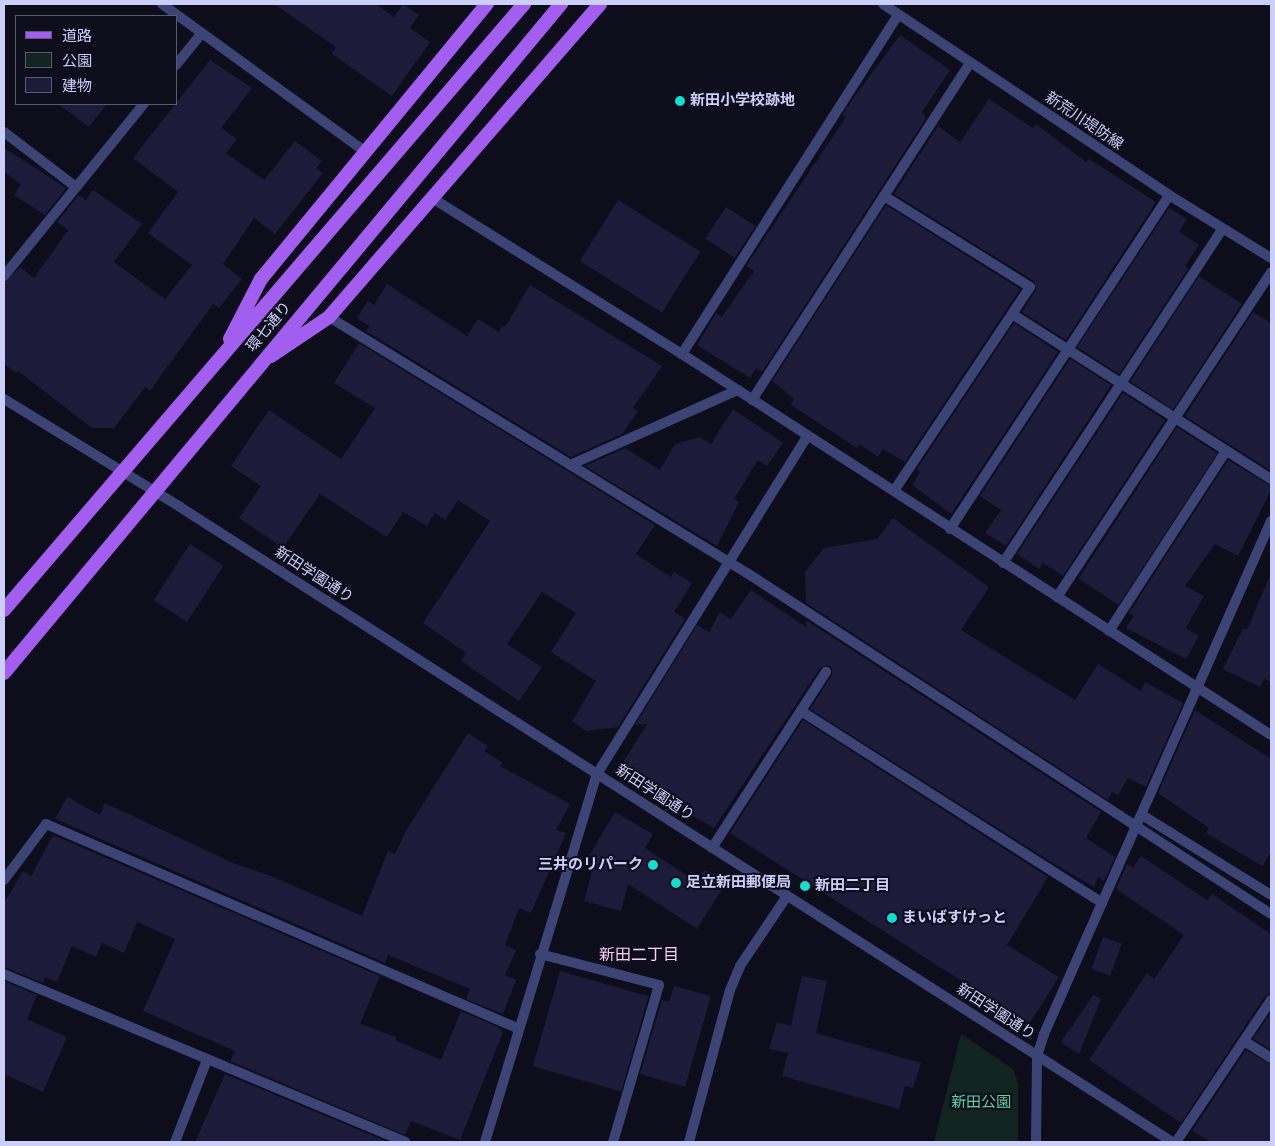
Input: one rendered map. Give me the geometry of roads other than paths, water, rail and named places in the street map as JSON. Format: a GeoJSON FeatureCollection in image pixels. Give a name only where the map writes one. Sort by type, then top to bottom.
{"type":"FeatureCollection","features":[{"type":"Feature","properties":{"kind":"main road"},"geometry":{"type":"LineString","coordinates":[[225,351],[260,279],[487,4]]}},
{"type":"Feature","properties":{"kind":"main road","name":"環七通り"},"geometry":{"type":"LineString","coordinates":[[4,610],[122,470],[450,93],[524,4]]}},
{"type":"Feature","properties":{"kind":"main road","name":"環七通り"},"geometry":{"type":"LineString","coordinates":[[4,673],[561,4]]}},
{"type":"Feature","properties":{"kind":"main road"},"geometry":{"type":"LineString","coordinates":[[262,362],[303,337],[329,317],[600,4]]}},
{"type":"Feature","properties":{"kind":"street"},"geometry":{"type":"LineString","coordinates":[[162,4],[177,15]]}},
{"type":"Feature","properties":{"kind":"street","name":"新荒川堤防線"},"geometry":{"type":"LineString","coordinates":[[882,4],[1169,195],[1271,258]]}},
{"type":"Feature","properties":{"kind":"street"},"geometry":{"type":"LineString","coordinates":[[682,354],[898,15]]}},
{"type":"Feature","properties":{"kind":"street"},"geometry":{"type":"LineString","coordinates":[[178,16],[366,152]]}},
{"type":"Feature","properties":{"kind":"street"},"geometry":{"type":"LineString","coordinates":[[178,63],[202,33]]}},
{"type":"Feature","properties":{"kind":"street"},"geometry":{"type":"LineString","coordinates":[[752,400],[970,64]]}},
{"type":"Feature","properties":{"kind":"street"},"geometry":{"type":"LineString","coordinates":[[4,276],[143,105]]}},
{"type":"Feature","properties":{"kind":"street"},"geometry":{"type":"LineString","coordinates":[[4,132],[76,187]]}},
{"type":"Feature","properties":{"kind":"street"},"geometry":{"type":"LineString","coordinates":[[950,529],[1169,195]]}},
{"type":"Feature","properties":{"kind":"street"},"geometry":{"type":"LineString","coordinates":[[884,196],[1030,287],[894,491]]}},
{"type":"Feature","properties":{"kind":"street"},"geometry":{"type":"LineString","coordinates":[[432,198],[682,354],[1271,735]]}},
{"type":"Feature","properties":{"kind":"street"},"geometry":{"type":"LineString","coordinates":[[1003,563],[1222,228]]}},
{"type":"Feature","properties":{"kind":"street"},"geometry":{"type":"LineString","coordinates":[[1057,597],[1177,419],[1271,272]]}},
{"type":"Feature","properties":{"kind":"street"},"geometry":{"type":"LineString","coordinates":[[1012,314],[1271,479]]}},
{"type":"Feature","properties":{"kind":"street"},"geometry":{"type":"LineString","coordinates":[[329,317],[727,561],[1271,914]]}},
{"type":"Feature","properties":{"kind":"street"},"geometry":{"type":"LineString","coordinates":[[570,465],[738,390]]}},
{"type":"Feature","properties":{"kind":"street","name":"新田学園通り"},"geometry":{"type":"LineString","coordinates":[[4,399],[122,470],[1172,1142]]}},
{"type":"Feature","properties":{"kind":"street"},"geometry":{"type":"LineString","coordinates":[[485,1142],[517,1028],[597,774],[727,561],[807,436]]}},
{"type":"Feature","properties":{"kind":"street"},"geometry":{"type":"LineString","coordinates":[[1109,631],[1226,450]]}},
{"type":"Feature","properties":{"kind":"street"},"geometry":{"type":"LineString","coordinates":[[1036,1142],[1037,1056],[1044,1034],[1271,521]]}},
{"type":"Feature","properties":{"kind":"street"},"geometry":{"type":"LineString","coordinates":[[712,848],[826,672]]}},
{"type":"Feature","properties":{"kind":"street"},"geometry":{"type":"LineString","coordinates":[[801,710],[1102,903]]}},
{"type":"Feature","properties":{"kind":"street"},"geometry":{"type":"LineString","coordinates":[[1142,814],[1271,895]]}},
{"type":"Feature","properties":{"kind":"street"},"geometry":{"type":"LineString","coordinates":[[4,880],[46,824],[517,1028]]}},
{"type":"Feature","properties":{"kind":"street"},"geometry":{"type":"LineString","coordinates":[[689,1142],[730,990],[740,966],[787,896]]}},
{"type":"Feature","properties":{"kind":"street"},"geometry":{"type":"LineString","coordinates":[[540,954],[659,985],[613,1142]]}},
{"type":"Feature","properties":{"kind":"street"},"geometry":{"type":"LineString","coordinates":[[4,974],[405,1142]]}},
{"type":"Feature","properties":{"kind":"street"},"geometry":{"type":"LineString","coordinates":[[1176,1142],[1271,1000]]}},
{"type":"Feature","properties":{"kind":"street"},"geometry":{"type":"LineString","coordinates":[[1244,1041],[1271,1058]]}},
{"type":"Feature","properties":{"kind":"street"},"geometry":{"type":"LineString","coordinates":[[175,1142],[207,1060]]}},
{"type":"Feature","properties":{"kind":"place","name":"新田小学校跡地"},"geometry":{"type":"Point","coordinates":[680,101]}},
{"type":"Feature","properties":{"kind":"place","name":"三井のリパーク"},"geometry":{"type":"Point","coordinates":[653,865]}},
{"type":"Feature","properties":{"kind":"place","name":"足立新田郵便局"},"geometry":{"type":"Point","coordinates":[676,883]}},
{"type":"Feature","properties":{"kind":"place","name":"新田二丁目"},"geometry":{"type":"Point","coordinates":[805,886]}},
{"type":"Feature","properties":{"kind":"place","name":"まいばすけっと"},"geometry":{"type":"Point","coordinates":[892,918]}},
{"type":"Feature","properties":{"kind":"district","name":"新田二丁目"},"geometry":{"type":"Point","coordinates":[639,955]}},
{"type":"Feature","properties":{"kind":"park label","name":"新田公園"},"geometry":{"type":"Point","coordinates":[981,1103]}}]}
